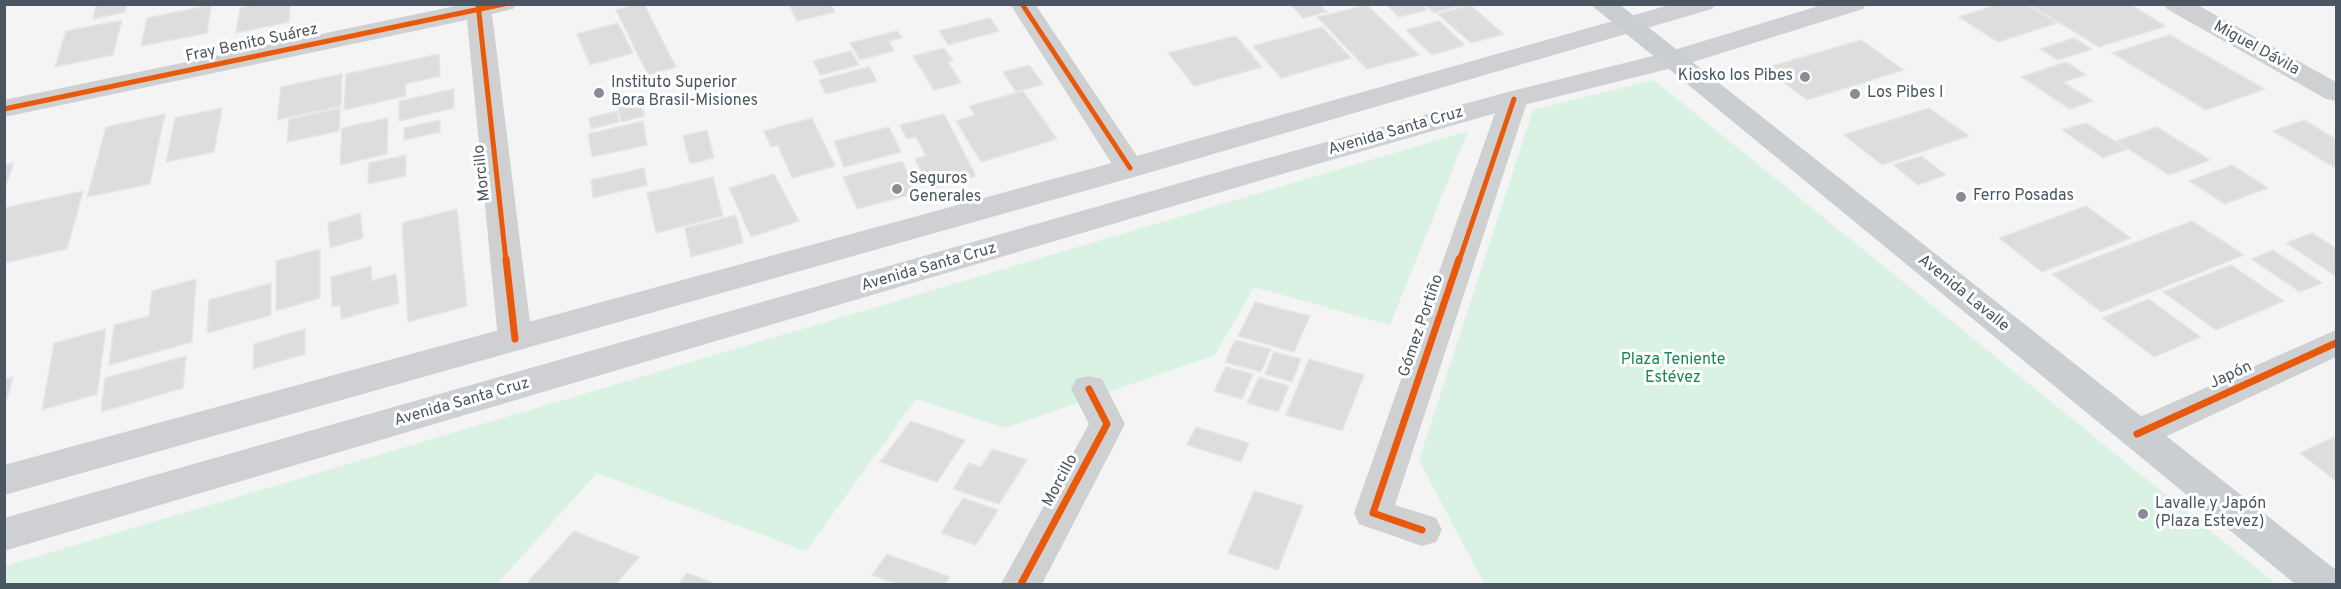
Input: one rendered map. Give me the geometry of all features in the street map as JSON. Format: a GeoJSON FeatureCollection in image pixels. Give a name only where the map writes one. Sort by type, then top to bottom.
{"type":"FeatureCollection","features":[{"type":"Feature","properties":{"kind":"main road","name":"Avenida Lavalle"},"geometry":{"type":"LineString","coordinates":[[1602,4],[2324,585]]}},
{"type":"Feature","properties":{"kind":"main road"},"geometry":{"type":"LineString","coordinates":[[4,480],[1130,168],[1703,4]]}},
{"type":"Feature","properties":{"kind":"main road","name":"Avenida Santa Cruz"},"geometry":{"type":"LineString","coordinates":[[4,535],[1514,99],[1670,60],[1854,4]]}},
{"type":"Feature","properties":{"kind":"street"},"geometry":{"type":"LineString","coordinates":[[1022,4],[1130,168]]}},
{"type":"Feature","properties":{"kind":"street","name":"Miguel Dávila"},"geometry":{"type":"LineString","coordinates":[[2176,4],[2337,93]]}},
{"type":"Feature","properties":{"kind":"street","name":"Fray Benito Suárez"},"geometry":{"type":"LineString","coordinates":[[4,109],[487,6]]}},
{"type":"Feature","properties":{"kind":"street","name":"Morcillo"},"geometry":{"type":"LineString","coordinates":[[487,6],[516,339]]}},
{"type":"Feature","properties":{"kind":"street","name":"Gómez Portiño"},"geometry":{"type":"LineString","coordinates":[[1422,530],[1373,513],[1514,99]]}},
{"type":"Feature","properties":{"kind":"street","name":"Japón"},"geometry":{"type":"LineString","coordinates":[[2137,434],[2337,343]]}},
{"type":"Feature","properties":{"kind":"street","name":"Morcillo"},"geometry":{"type":"LineString","coordinates":[[1021,585],[1107,424],[1089,389]]}},
{"type":"Feature","properties":{"kind":"green space","name":"Plaza Teniente Estévez"},"geometry":{"type":"Polygon","coordinates":[[[1654,80],[2276,584],[1484,584],[1419,460],[1533,110],[1654,80]]]}},
{"type":"Feature","properties":{"kind":"green space"},"geometry":{"type":"Polygon","coordinates":[[[1468,131],[1390,325],[1254,287],[1215,355],[1005,428],[916,399],[806,551],[597,473],[497,584],[5,584],[5,566],[1468,131]]]}},
{"type":"Feature","properties":{"kind":"building"},"geometry":{"type":"Polygon","coordinates":[[[96,4],[127,4],[125,12],[93,19],[96,4]]]}},
{"type":"Feature","properties":{"kind":"building"},"geometry":{"type":"Polygon","coordinates":[[[257,4],[290,4],[289,22],[236,33],[240,8],[257,4]]]}},
{"type":"Feature","properties":{"kind":"building"},"geometry":{"type":"Polygon","coordinates":[[[644,4],[676,67],[648,75],[616,10],[644,4]]]}},
{"type":"Feature","properties":{"kind":"building"},"geometry":{"type":"Polygon","coordinates":[[[789,4],[830,4],[835,12],[797,21],[789,4]]]}},
{"type":"Feature","properties":{"kind":"building"},"geometry":{"type":"Polygon","coordinates":[[[1290,4],[1319,4],[1327,12],[1303,18],[1290,4]]]}},
{"type":"Feature","properties":{"kind":"building"},"geometry":{"type":"Polygon","coordinates":[[[1386,4],[1422,4],[1427,10],[1399,17],[1386,4]]]}},
{"type":"Feature","properties":{"kind":"building"},"geometry":{"type":"Polygon","coordinates":[[[1424,4],[1466,4],[1434,13],[1424,4]]]}},
{"type":"Feature","properties":{"kind":"building"},"geometry":{"type":"Polygon","coordinates":[[[1999,4],[2026,4],[2057,23],[1998,42],[1959,17],[1999,4]]]}},
{"type":"Feature","properties":{"kind":"building"},"geometry":{"type":"Polygon","coordinates":[[[2038,4],[2129,4],[2166,26],[2099,47],[2032,6],[2038,4]]]}},
{"type":"Feature","properties":{"kind":"building"},"geometry":{"type":"Polygon","coordinates":[[[211,5],[207,33],[141,46],[147,18],[211,5]]]}},
{"type":"Feature","properties":{"kind":"building"},"geometry":{"type":"Polygon","coordinates":[[[1367,5],[1419,55],[1367,69],[1317,17],[1367,5]]]}},
{"type":"Feature","properties":{"kind":"building"},"geometry":{"type":"Polygon","coordinates":[[[1470,5],[1504,34],[1471,43],[1438,14],[1470,5]]]}},
{"type":"Feature","properties":{"kind":"building"},"geometry":{"type":"Polygon","coordinates":[[[990,18],[999,31],[948,45],[939,31],[990,18]]]}},
{"type":"Feature","properties":{"kind":"building"},"geometry":{"type":"Polygon","coordinates":[[[122,20],[113,55],[55,67],[66,31],[122,20]]]}},
{"type":"Feature","properties":{"kind":"building"},"geometry":{"type":"Polygon","coordinates":[[[1439,21],[1465,45],[1432,55],[1406,30],[1439,21]]]}},
{"type":"Feature","properties":{"kind":"building"},"geometry":{"type":"Polygon","coordinates":[[[618,23],[633,53],[590,65],[577,34],[618,23]]]}},
{"type":"Feature","properties":{"kind":"building"},"geometry":{"type":"Polygon","coordinates":[[[1322,27],[1351,58],[1281,78],[1253,46],[1322,27]]]}},
{"type":"Feature","properties":{"kind":"building"},"geometry":{"type":"Polygon","coordinates":[[[897,31],[902,38],[889,41],[894,51],[860,60],[850,43],[897,31]]]}},
{"type":"Feature","properties":{"kind":"building"},"geometry":{"type":"Polygon","coordinates":[[[2170,35],[2265,89],[2206,110],[2112,53],[2170,35]]]}},
{"type":"Feature","properties":{"kind":"building"},"geometry":{"type":"Polygon","coordinates":[[[1236,36],[1262,67],[1194,86],[1168,53],[1236,36]]]}},
{"type":"Feature","properties":{"kind":"building"},"geometry":{"type":"Polygon","coordinates":[[[2074,38],[2092,49],[2058,60],[2040,49],[2074,38]]]}},
{"type":"Feature","properties":{"kind":"building"},"geometry":{"type":"Polygon","coordinates":[[[1861,40],[1904,70],[1807,100],[1765,68],[1861,40]]]}},
{"type":"Feature","properties":{"kind":"building"},"geometry":{"type":"Polygon","coordinates":[[[944,48],[953,61],[948,62],[961,83],[934,90],[913,56],[944,48]]]}},
{"type":"Feature","properties":{"kind":"building"},"geometry":{"type":"Polygon","coordinates":[[[851,51],[859,65],[820,75],[813,61],[851,51]]]}},
{"type":"Feature","properties":{"kind":"building"},"geometry":{"type":"Polygon","coordinates":[[[439,54],[440,76],[406,84],[406,96],[344,110],[346,74],[439,54]]]}},
{"type":"Feature","properties":{"kind":"building"},"geometry":{"type":"Polygon","coordinates":[[[2066,62],[2086,75],[2063,82],[2093,101],[2070,109],[2021,77],[2066,62]]]}},
{"type":"Feature","properties":{"kind":"building"},"geometry":{"type":"Polygon","coordinates":[[[1029,65],[1043,84],[1016,92],[1003,72],[1029,65]]]}},
{"type":"Feature","properties":{"kind":"building"},"geometry":{"type":"Polygon","coordinates":[[[869,67],[877,81],[826,94],[819,80],[869,67]]]}},
{"type":"Feature","properties":{"kind":"building"},"geometry":{"type":"Polygon","coordinates":[[[342,74],[341,106],[277,120],[281,87],[342,74]]]}},
{"type":"Feature","properties":{"kind":"building"},"geometry":{"type":"Polygon","coordinates":[[[454,89],[454,108],[399,121],[399,101],[454,89]]]}},
{"type":"Feature","properties":{"kind":"building"},"geometry":{"type":"Polygon","coordinates":[[[1023,91],[1057,139],[981,162],[956,121],[975,115],[969,106],[1023,91]]]}},
{"type":"Feature","properties":{"kind":"building"},"geometry":{"type":"Polygon","coordinates":[[[640,95],[644,116],[621,122],[617,100],[640,95]]]}},
{"type":"Feature","properties":{"kind":"building"},"geometry":{"type":"Polygon","coordinates":[[[222,108],[214,152],[166,162],[175,118],[222,108]]]}},
{"type":"Feature","properties":{"kind":"building"},"geometry":{"type":"Polygon","coordinates":[[[340,108],[339,131],[287,142],[289,119],[340,108]]]}},
{"type":"Feature","properties":{"kind":"building"},"geometry":{"type":"Polygon","coordinates":[[[1929,108],[1969,136],[1882,165],[1844,135],[1929,108]]]}},
{"type":"Feature","properties":{"kind":"building"},"geometry":{"type":"Polygon","coordinates":[[[617,111],[619,122],[591,129],[589,118],[617,111]]]}},
{"type":"Feature","properties":{"kind":"building"},"geometry":{"type":"Polygon","coordinates":[[[165,114],[150,184],[87,197],[106,127],[165,114]]]}},
{"type":"Feature","properties":{"kind":"building"},"geometry":{"type":"Polygon","coordinates":[[[944,114],[976,176],[930,189],[915,159],[926,156],[916,137],[907,139],[900,125],[944,114]]]}},
{"type":"Feature","properties":{"kind":"building"},"geometry":{"type":"Polygon","coordinates":[[[388,118],[387,154],[340,165],[342,128],[388,118]]]}},
{"type":"Feature","properties":{"kind":"building"},"geometry":{"type":"Polygon","coordinates":[[[812,118],[835,166],[792,178],[778,145],[771,147],[764,131],[812,118]]]}},
{"type":"Feature","properties":{"kind":"building"},"geometry":{"type":"Polygon","coordinates":[[[440,120],[440,132],[404,140],[404,128],[440,120]]]}},
{"type":"Feature","properties":{"kind":"building"},"geometry":{"type":"Polygon","coordinates":[[[2304,120],[2336,139],[2336,166],[2334,167],[2273,131],[2304,120]]]}},
{"type":"Feature","properties":{"kind":"building"},"geometry":{"type":"Polygon","coordinates":[[[643,121],[647,145],[592,157],[588,134],[643,121]]]}},
{"type":"Feature","properties":{"kind":"building"},"geometry":{"type":"Polygon","coordinates":[[[2086,123],[2127,149],[2103,158],[2062,130],[2086,123]]]}},
{"type":"Feature","properties":{"kind":"building"},"geometry":{"type":"Polygon","coordinates":[[[889,127],[901,152],[844,167],[834,141],[889,127]]]}},
{"type":"Feature","properties":{"kind":"building"},"geometry":{"type":"Polygon","coordinates":[[[2157,127],[2210,160],[2169,175],[2116,141],[2157,127]]]}},
{"type":"Feature","properties":{"kind":"building"},"geometry":{"type":"Polygon","coordinates":[[[707,130],[714,158],[690,164],[683,136],[707,130]]]}},
{"type":"Feature","properties":{"kind":"building"},"geometry":{"type":"Polygon","coordinates":[[[406,155],[406,176],[368,184],[369,163],[406,155]]]}},
{"type":"Feature","properties":{"kind":"building"},"geometry":{"type":"Polygon","coordinates":[[[1921,156],[1946,175],[1918,185],[1893,165],[1921,156]]]}},
{"type":"Feature","properties":{"kind":"building"},"geometry":{"type":"Polygon","coordinates":[[[902,161],[917,193],[857,209],[843,177],[902,161]]]}},
{"type":"Feature","properties":{"kind":"building"},"geometry":{"type":"Polygon","coordinates":[[[14,163],[4,191],[4,165],[14,163]]]}},
{"type":"Feature","properties":{"kind":"building"},"geometry":{"type":"Polygon","coordinates":[[[2232,165],[2268,188],[2225,204],[2189,181],[2232,165]]]}},
{"type":"Feature","properties":{"kind":"building"},"geometry":{"type":"Polygon","coordinates":[[[644,168],[647,185],[593,198],[591,180],[644,168]]]}},
{"type":"Feature","properties":{"kind":"building"},"geometry":{"type":"Polygon","coordinates":[[[774,174],[799,221],[751,237],[729,188],[774,174]]]}},
{"type":"Feature","properties":{"kind":"building"},"geometry":{"type":"Polygon","coordinates":[[[713,177],[723,216],[656,233],[647,193],[713,177]]]}},
{"type":"Feature","properties":{"kind":"building"},"geometry":{"type":"Polygon","coordinates":[[[83,191],[67,249],[4,263],[4,208],[83,191]]]}},
{"type":"Feature","properties":{"kind":"building"},"geometry":{"type":"Polygon","coordinates":[[[2086,206],[2131,238],[2042,272],[1999,238],[2086,206]]]}},
{"type":"Feature","properties":{"kind":"building"},"geometry":{"type":"Polygon","coordinates":[[[457,209],[467,306],[408,322],[402,223],[457,209]]]}},
{"type":"Feature","properties":{"kind":"building"},"geometry":{"type":"Polygon","coordinates":[[[360,213],[363,238],[330,248],[328,223],[360,213]]]}},
{"type":"Feature","properties":{"kind":"building"},"geometry":{"type":"Polygon","coordinates":[[[736,215],[743,243],[691,257],[685,228],[736,215]]]}},
{"type":"Feature","properties":{"kind":"building"},"geometry":{"type":"Polygon","coordinates":[[[2192,221],[2244,255],[2101,312],[2052,274],[2192,221]]]}},
{"type":"Feature","properties":{"kind":"building"},"geometry":{"type":"Polygon","coordinates":[[[2312,233],[2336,248],[2336,274],[2334,275],[2286,243],[2312,233]]]}},
{"type":"Feature","properties":{"kind":"building"},"geometry":{"type":"Polygon","coordinates":[[[320,249],[320,298],[276,311],[276,261],[320,249]]]}},
{"type":"Feature","properties":{"kind":"building"},"geometry":{"type":"Polygon","coordinates":[[[2273,250],[2322,283],[2300,292],[2251,259],[2273,250]]]}},
{"type":"Feature","properties":{"kind":"building"},"geometry":{"type":"Polygon","coordinates":[[[2231,265],[2284,301],[2216,330],[2163,292],[2231,265]]]}},
{"type":"Feature","properties":{"kind":"building"},"geometry":{"type":"Polygon","coordinates":[[[371,266],[372,281],[396,274],[399,303],[341,319],[340,305],[332,307],[331,277],[371,266]]]}},
{"type":"Feature","properties":{"kind":"building"},"geometry":{"type":"Polygon","coordinates":[[[196,279],[192,342],[109,365],[114,325],[149,316],[152,291],[196,279]]]}},
{"type":"Feature","properties":{"kind":"building"},"geometry":{"type":"Polygon","coordinates":[[[271,283],[271,315],[207,333],[209,300],[271,283]]]}},
{"type":"Feature","properties":{"kind":"building"},"geometry":{"type":"Polygon","coordinates":[[[2149,299],[2201,337],[2154,357],[2102,318],[2149,299]]]}},
{"type":"Feature","properties":{"kind":"building"},"geometry":{"type":"Polygon","coordinates":[[[1255,302],[1310,316],[1294,352],[1238,336],[1255,302]]]}},
{"type":"Feature","properties":{"kind":"building"},"geometry":{"type":"Polygon","coordinates":[[[106,329],[97,394],[42,410],[54,343],[106,329]]]}},
{"type":"Feature","properties":{"kind":"building"},"geometry":{"type":"Polygon","coordinates":[[[305,329],[305,354],[253,369],[254,344],[305,329]]]}},
{"type":"Feature","properties":{"kind":"building"},"geometry":{"type":"Polygon","coordinates":[[[1235,340],[1271,349],[1261,372],[1225,362],[1235,340]]]}},
{"type":"Feature","properties":{"kind":"building"},"geometry":{"type":"Polygon","coordinates":[[[1274,352],[1301,359],[1292,382],[1265,374],[1274,352]]]}},
{"type":"Feature","properties":{"kind":"building"},"geometry":{"type":"Polygon","coordinates":[[[186,356],[183,388],[101,412],[105,378],[186,356]]]}},
{"type":"Feature","properties":{"kind":"building"},"geometry":{"type":"Polygon","coordinates":[[[1309,359],[1364,375],[1342,431],[1286,415],[1309,359]]]}},
{"type":"Feature","properties":{"kind":"building"},"geometry":{"type":"Polygon","coordinates":[[[1226,367],[1253,374],[1242,399],[1214,391],[1226,367]]]}},
{"type":"Feature","properties":{"kind":"building"},"geometry":{"type":"Polygon","coordinates":[[[13,377],[7,399],[4,400],[4,379],[13,377]]]}},
{"type":"Feature","properties":{"kind":"building"},"geometry":{"type":"Polygon","coordinates":[[[1259,377],[1289,386],[1278,412],[1247,403],[1259,377]]]}},
{"type":"Feature","properties":{"kind":"building"},"geometry":{"type":"Polygon","coordinates":[[[911,421],[965,440],[937,482],[880,462],[911,421]]]}},
{"type":"Feature","properties":{"kind":"building"},"geometry":{"type":"Polygon","coordinates":[[[1196,427],[1249,443],[1241,462],[1187,445],[1196,427]]]}},
{"type":"Feature","properties":{"kind":"building"},"geometry":{"type":"Polygon","coordinates":[[[2336,436],[2336,481],[2300,453],[2336,436]]]}},
{"type":"Feature","properties":{"kind":"building"},"geometry":{"type":"Polygon","coordinates":[[[992,449],[1027,460],[999,504],[953,489],[969,463],[981,467],[992,449]]]}},
{"type":"Feature","properties":{"kind":"building"},"geometry":{"type":"Polygon","coordinates":[[[1254,491],[1303,506],[1278,570],[1228,553],[1254,491]]]}},
{"type":"Feature","properties":{"kind":"building"},"geometry":{"type":"Polygon","coordinates":[[[963,498],[998,510],[976,545],[941,533],[963,498]]]}},
{"type":"Feature","properties":{"kind":"building"},"geometry":{"type":"Polygon","coordinates":[[[574,531],[639,557],[616,584],[526,584],[574,531]]]}},
{"type":"Feature","properties":{"kind":"building"},"geometry":{"type":"Polygon","coordinates":[[[887,554],[950,577],[945,584],[897,584],[872,575],[887,554]]]}},
{"type":"Feature","properties":{"kind":"building"},"geometry":{"type":"Polygon","coordinates":[[[687,573],[716,584],[678,584],[687,573]]]}},
{"type":"Feature","properties":{"kind":"cycle path"},"geometry":{"type":"LineString","coordinates":[[478,4],[515,339]]}},
{"type":"Feature","properties":{"kind":"cycle path"},"geometry":{"type":"LineString","coordinates":[[4,109],[504,4]]}},
{"type":"Feature","properties":{"kind":"cycle path"},"geometry":{"type":"LineString","coordinates":[[1022,4],[1130,168]]}},
{"type":"Feature","properties":{"kind":"cycle path"},"geometry":{"type":"LineString","coordinates":[[1422,530],[1373,513],[1514,99]]}},
{"type":"Feature","properties":{"kind":"cycle path"},"geometry":{"type":"LineString","coordinates":[[2137,434],[2336,343]]}},
{"type":"Feature","properties":{"kind":"cycle path"},"geometry":{"type":"LineString","coordinates":[[1021,584],[1107,424],[1089,389]]}},
{"type":"Feature","properties":{"kind":"place","name":"Kiosko los Pibes"},"geometry":{"type":"Point","coordinates":[1805,77]}},
{"type":"Feature","properties":{"kind":"place","name":"Instituto Superior Bora Brasil-Misiones"},"geometry":{"type":"Point","coordinates":[599,93]}},
{"type":"Feature","properties":{"kind":"place","name":"Los Pibes I"},"geometry":{"type":"Point","coordinates":[1855,94]}},
{"type":"Feature","properties":{"kind":"place","name":"Seguros Generales"},"geometry":{"type":"Point","coordinates":[897,189]}},
{"type":"Feature","properties":{"kind":"place","name":"Ferro Posadas"},"geometry":{"type":"Point","coordinates":[1961,197]}},
{"type":"Feature","properties":{"kind":"place","name":"Lavalle y Japón (Plaza Estevez)"},"geometry":{"type":"Point","coordinates":[2143,514]}}]}
